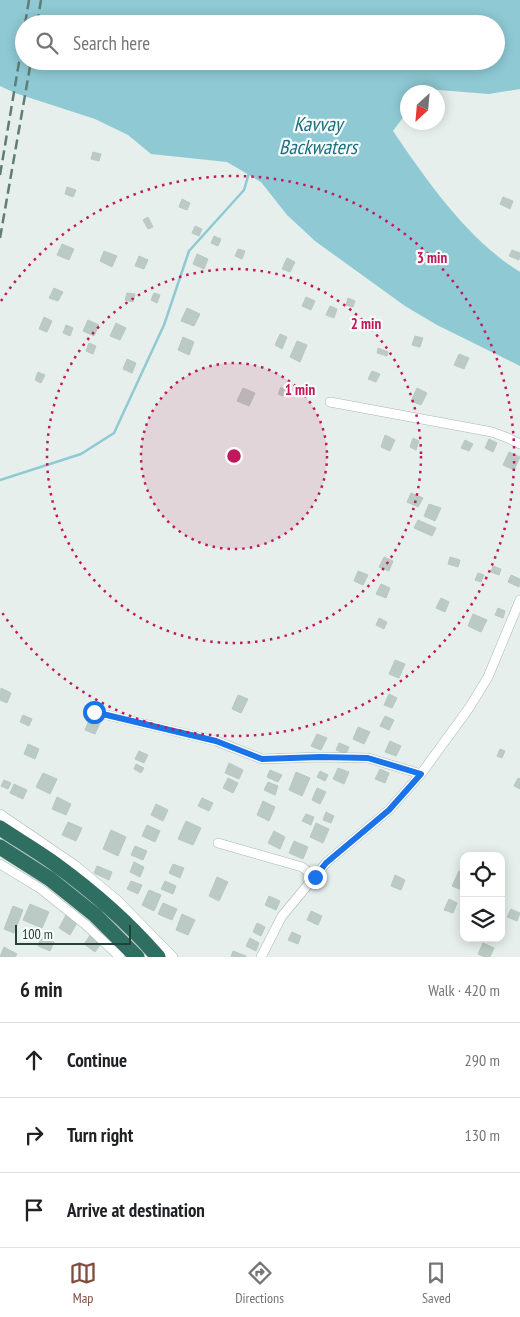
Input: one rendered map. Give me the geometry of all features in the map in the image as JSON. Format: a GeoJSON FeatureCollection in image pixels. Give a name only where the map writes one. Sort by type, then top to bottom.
{"type":"FeatureCollection","features":[{"type":"Feature","properties":{"kind":"highway"},"geometry":{"type":"LineString","coordinates":[[0,828],[55,864],[103,902],[158,957]]}},
{"type":"Feature","properties":{"kind":"highway"},"geometry":{"type":"LineString","coordinates":[[0,847],[57,885],[95,915],[137,957]]}},
{"type":"Feature","properties":{"kind":"street"},"geometry":{"type":"LineString","coordinates":[[330,402],[492,432],[520,444]]}},
{"type":"Feature","properties":{"kind":"street"},"geometry":{"type":"LineString","coordinates":[[261,957],[282,916],[326,863],[389,810],[421,774],[469,708],[488,677],[520,600]]}},
{"type":"Feature","properties":{"kind":"street"},"geometry":{"type":"LineString","coordinates":[[94,712],[216,741],[262,759],[368,758],[421,774]]}},
{"type":"Feature","properties":{"kind":"street"},"geometry":{"type":"LineString","coordinates":[[0,814],[76,866],[116,898],[173,957]]}},
{"type":"Feature","properties":{"kind":"street"},"geometry":{"type":"LineString","coordinates":[[218,843],[302,867],[315,877]]}},
{"type":"Feature","properties":{"kind":"street"},"geometry":{"type":"LineString","coordinates":[[0,864],[41,889],[86,925],[120,957]]}},
{"type":"Feature","properties":{"kind":"water","name":"Kavvay Backwaters"},"geometry":{"type":"Polygon","coordinates":[[[0,0],[520,0],[520,89],[489,94],[445,91],[445,85],[400,85],[400,122],[393,131],[434,189],[466,227],[501,259],[520,272],[520,366],[437,325],[405,306],[315,241],[287,215],[261,182],[227,162],[151,154],[128,135],[95,119],[15,93],[0,86],[0,0]]]}},
{"type":"Feature","properties":{"kind":"building"},"geometry":{"type":"Polygon","coordinates":[[[93,152],[101,154],[99,161],[91,159],[93,152]]]}},
{"type":"Feature","properties":{"kind":"building"},"geometry":{"type":"Polygon","coordinates":[[[67,187],[76,190],[73,197],[65,194],[67,187]]]}},
{"type":"Feature","properties":{"kind":"building"},"geometry":{"type":"Polygon","coordinates":[[[503,197],[513,201],[510,209],[500,204],[503,197]]]}},
{"type":"Feature","properties":{"kind":"building"},"geometry":{"type":"Polygon","coordinates":[[[182,199],[190,203],[187,210],[179,207],[182,199]]]}},
{"type":"Feature","properties":{"kind":"building"},"geometry":{"type":"Polygon","coordinates":[[[148,217],[153,227],[148,229],[143,220],[148,217]]]}},
{"type":"Feature","properties":{"kind":"building"},"geometry":{"type":"Polygon","coordinates":[[[195,226],[202,229],[199,236],[192,233],[195,226]]]}},
{"type":"Feature","properties":{"kind":"building"},"geometry":{"type":"Polygon","coordinates":[[[214,236],[221,239],[218,246],[211,243],[214,236]]]}},
{"type":"Feature","properties":{"kind":"building"},"geometry":{"type":"Polygon","coordinates":[[[62,244],[74,249],[69,260],[57,255],[62,244]]]}},
{"type":"Feature","properties":{"kind":"building"},"geometry":{"type":"Polygon","coordinates":[[[238,249],[245,251],[242,259],[235,256],[238,249]]]}},
{"type":"Feature","properties":{"kind":"building"},"geometry":{"type":"Polygon","coordinates":[[[512,250],[520,253],[519,260],[509,256],[512,250]]]}},
{"type":"Feature","properties":{"kind":"building"},"geometry":{"type":"Polygon","coordinates":[[[104,251],[117,256],[112,267],[100,261],[104,251]]]}},
{"type":"Feature","properties":{"kind":"building"},"geometry":{"type":"Polygon","coordinates":[[[197,254],[208,259],[204,269],[193,264],[197,254]]]}},
{"type":"Feature","properties":{"kind":"building"},"geometry":{"type":"Polygon","coordinates":[[[139,256],[148,260],[144,269],[135,266],[139,256]]]}},
{"type":"Feature","properties":{"kind":"building"},"geometry":{"type":"Polygon","coordinates":[[[287,258],[295,262],[290,272],[282,269],[287,258]]]}},
{"type":"Feature","properties":{"kind":"building"},"geometry":{"type":"Polygon","coordinates":[[[54,288],[63,292],[58,301],[49,298],[54,288]]]}},
{"type":"Feature","properties":{"kind":"building"},"geometry":{"type":"Polygon","coordinates":[[[127,293],[135,294],[133,302],[125,300],[127,293]]]}},
{"type":"Feature","properties":{"kind":"building"},"geometry":{"type":"Polygon","coordinates":[[[154,293],[160,295],[157,303],[151,300],[154,293]]]}},
{"type":"Feature","properties":{"kind":"building"},"geometry":{"type":"Polygon","coordinates":[[[306,297],[315,301],[311,310],[302,306],[306,297]]]}},
{"type":"Feature","properties":{"kind":"building"},"geometry":{"type":"Polygon","coordinates":[[[348,298],[355,301],[353,307],[346,305],[348,298]]]}},
{"type":"Feature","properties":{"kind":"building"},"geometry":{"type":"Polygon","coordinates":[[[330,306],[337,309],[334,318],[326,315],[330,306]]]}},
{"type":"Feature","properties":{"kind":"building"},"geometry":{"type":"Polygon","coordinates":[[[187,308],[200,314],[194,326],[181,321],[187,308]]]}},
{"type":"Feature","properties":{"kind":"building"},"geometry":{"type":"Polygon","coordinates":[[[44,317],[52,321],[47,332],[39,329],[44,317]]]}},
{"type":"Feature","properties":{"kind":"building"},"geometry":{"type":"Polygon","coordinates":[[[88,320],[99,325],[94,336],[83,331],[88,320]]]}},
{"type":"Feature","properties":{"kind":"building"},"geometry":{"type":"Polygon","coordinates":[[[116,323],[126,328],[120,340],[110,336],[116,323]]]}},
{"type":"Feature","properties":{"kind":"building"},"geometry":{"type":"Polygon","coordinates":[[[66,325],[73,328],[70,336],[63,333],[66,325]]]}},
{"type":"Feature","properties":{"kind":"building"},"geometry":{"type":"Polygon","coordinates":[[[280,334],[287,337],[282,349],[275,345],[280,334]]]}},
{"type":"Feature","properties":{"kind":"building"},"geometry":{"type":"Polygon","coordinates":[[[415,336],[423,338],[420,347],[412,345],[415,336]]]}},
{"type":"Feature","properties":{"kind":"building"},"geometry":{"type":"Polygon","coordinates":[[[183,337],[194,342],[189,355],[178,350],[183,337]]]}},
{"type":"Feature","properties":{"kind":"building"},"geometry":{"type":"Polygon","coordinates":[[[297,341],[307,345],[300,362],[290,357],[297,341]]]}},
{"type":"Feature","properties":{"kind":"building"},"geometry":{"type":"Polygon","coordinates":[[[89,343],[96,346],[93,354],[86,351],[89,343]]]}},
{"type":"Feature","properties":{"kind":"building"},"geometry":{"type":"Polygon","coordinates":[[[378,348],[388,352],[387,356],[377,353],[378,348]]]}},
{"type":"Feature","properties":{"kind":"building"},"geometry":{"type":"Polygon","coordinates":[[[459,354],[469,358],[464,369],[454,365],[459,354]]]}},
{"type":"Feature","properties":{"kind":"building"},"geometry":{"type":"Polygon","coordinates":[[[127,359],[136,363],[132,373],[123,369],[127,359]]]}},
{"type":"Feature","properties":{"kind":"building"},"geometry":{"type":"Polygon","coordinates":[[[372,371],[380,374],[376,382],[368,379],[372,371]]]}},
{"type":"Feature","properties":{"kind":"building"},"geometry":{"type":"Polygon","coordinates":[[[38,372],[45,375],[41,383],[35,380],[38,372]]]}},
{"type":"Feature","properties":{"kind":"building"},"geometry":{"type":"Polygon","coordinates":[[[281,387],[286,390],[283,396],[278,394],[281,387]]]}},
{"type":"Feature","properties":{"kind":"building"},"geometry":{"type":"Polygon","coordinates":[[[243,388],[255,393],[249,406],[237,401],[243,388]]]}},
{"type":"Feature","properties":{"kind":"building"},"geometry":{"type":"Polygon","coordinates":[[[417,388],[427,393],[421,405],[411,401],[417,388]]]}},
{"type":"Feature","properties":{"kind":"building"},"geometry":{"type":"Polygon","coordinates":[[[385,435],[395,440],[390,451],[381,447],[385,435]]]}},
{"type":"Feature","properties":{"kind":"building"},"geometry":{"type":"Polygon","coordinates":[[[413,438],[419,441],[416,450],[410,447],[413,438]]]}},
{"type":"Feature","properties":{"kind":"building"},"geometry":{"type":"Polygon","coordinates":[[[489,439],[497,443],[493,452],[485,448],[489,439]]]}},
{"type":"Feature","properties":{"kind":"building"},"geometry":{"type":"Polygon","coordinates":[[[465,440],[473,444],[469,451],[461,448],[465,440]]]}},
{"type":"Feature","properties":{"kind":"building"},"geometry":{"type":"Polygon","coordinates":[[[509,452],[520,457],[514,470],[503,465],[509,452]]]}},
{"type":"Feature","properties":{"kind":"building"},"geometry":{"type":"Polygon","coordinates":[[[411,493],[423,498],[418,507],[407,502],[411,493]]]}},
{"type":"Feature","properties":{"kind":"building"},"geometry":{"type":"Polygon","coordinates":[[[429,504],[441,508],[435,521],[424,516],[429,504]]]}},
{"type":"Feature","properties":{"kind":"building"},"geometry":{"type":"Polygon","coordinates":[[[418,520],[436,528],[432,536],[414,528],[418,520]]]}},
{"type":"Feature","properties":{"kind":"building"},"geometry":{"type":"Polygon","coordinates":[[[384,557],[393,561],[389,571],[379,567],[384,557]]]}},
{"type":"Feature","properties":{"kind":"building"},"geometry":{"type":"Polygon","coordinates":[[[450,557],[460,560],[458,567],[448,564],[450,557]]]}},
{"type":"Feature","properties":{"kind":"building"},"geometry":{"type":"Polygon","coordinates":[[[493,566],[501,569],[499,575],[491,572],[493,566]]]}},
{"type":"Feature","properties":{"kind":"building"},"geometry":{"type":"Polygon","coordinates":[[[358,571],[368,575],[363,585],[354,581],[358,571]]]}},
{"type":"Feature","properties":{"kind":"building"},"geometry":{"type":"Polygon","coordinates":[[[478,573],[484,575],[481,582],[475,580],[478,573]]]}},
{"type":"Feature","properties":{"kind":"building"},"geometry":{"type":"Polygon","coordinates":[[[511,575],[520,579],[519,587],[508,582],[511,575]]]}},
{"type":"Feature","properties":{"kind":"building"},"geometry":{"type":"Polygon","coordinates":[[[381,584],[390,588],[386,598],[376,594],[381,584]]]}},
{"type":"Feature","properties":{"kind":"building"},"geometry":{"type":"Polygon","coordinates":[[[441,598],[449,602],[445,612],[436,608],[441,598]]]}},
{"type":"Feature","properties":{"kind":"building"},"geometry":{"type":"Polygon","coordinates":[[[498,608],[505,611],[503,618],[495,615],[498,608]]]}},
{"type":"Feature","properties":{"kind":"building"},"geometry":{"type":"Polygon","coordinates":[[[473,614],[487,620],[481,632],[468,626],[473,614]]]}},
{"type":"Feature","properties":{"kind":"building"},"geometry":{"type":"Polygon","coordinates":[[[379,618],[387,622],[384,629],[376,625],[379,618]]]}},
{"type":"Feature","properties":{"kind":"building"},"geometry":{"type":"Polygon","coordinates":[[[395,660],[405,664],[399,678],[389,674],[395,660]]]}},
{"type":"Feature","properties":{"kind":"building"},"geometry":{"type":"Polygon","coordinates":[[[1,688],[11,693],[7,703],[0,700],[1,688]]]}},
{"type":"Feature","properties":{"kind":"building"},"geometry":{"type":"Polygon","coordinates":[[[389,694],[397,698],[392,708],[384,705],[389,694]]]}},
{"type":"Feature","properties":{"kind":"building"},"geometry":{"type":"Polygon","coordinates":[[[238,695],[248,699],[241,713],[232,709],[238,695]]]}},
{"type":"Feature","properties":{"kind":"building"},"geometry":{"type":"Polygon","coordinates":[[[23,715],[32,719],[29,726],[20,722],[23,715]]]}},
{"type":"Feature","properties":{"kind":"building"},"geometry":{"type":"Polygon","coordinates":[[[385,716],[394,720],[389,730],[380,726],[385,716]]]}},
{"type":"Feature","properties":{"kind":"building"},"geometry":{"type":"Polygon","coordinates":[[[90,718],[100,723],[95,734],[85,730],[90,718]]]}},
{"type":"Feature","properties":{"kind":"building"},"geometry":{"type":"Polygon","coordinates":[[[358,727],[370,732],[364,744],[353,739],[358,727]]]}},
{"type":"Feature","properties":{"kind":"building"},"geometry":{"type":"Polygon","coordinates":[[[317,734],[327,738],[321,750],[311,746],[317,734]]]}},
{"type":"Feature","properties":{"kind":"building"},"geometry":{"type":"Polygon","coordinates":[[[390,741],[401,746],[396,756],[385,752],[390,741]]]}},
{"type":"Feature","properties":{"kind":"building"},"geometry":{"type":"Polygon","coordinates":[[[339,743],[349,747],[346,754],[336,750],[339,743]]]}},
{"type":"Feature","properties":{"kind":"building"},"geometry":{"type":"Polygon","coordinates":[[[28,744],[39,749],[35,759],[24,754],[28,744]]]}},
{"type":"Feature","properties":{"kind":"building"},"geometry":{"type":"Polygon","coordinates":[[[500,749],[505,751],[502,758],[497,756],[500,749]]]}},
{"type":"Feature","properties":{"kind":"building"},"geometry":{"type":"Polygon","coordinates":[[[139,751],[148,755],[144,763],[135,759],[139,751]]]}},
{"type":"Feature","properties":{"kind":"building"},"geometry":{"type":"Polygon","coordinates":[[[229,763],[243,770],[239,779],[225,773],[229,763]]]}},
{"type":"Feature","properties":{"kind":"building"},"geometry":{"type":"Polygon","coordinates":[[[136,764],[144,768],[141,773],[134,769],[136,764]]]}},
{"type":"Feature","properties":{"kind":"building"},"geometry":{"type":"Polygon","coordinates":[[[338,768],[349,772],[344,784],[333,779],[338,768]]]}},
{"type":"Feature","properties":{"kind":"building"},"geometry":{"type":"Polygon","coordinates":[[[380,769],[389,773],[385,783],[375,779],[380,769]]]}},
{"type":"Feature","properties":{"kind":"building"},"geometry":{"type":"Polygon","coordinates":[[[270,770],[282,775],[278,782],[267,777],[270,770]]]}},
{"type":"Feature","properties":{"kind":"building"},"geometry":{"type":"Polygon","coordinates":[[[320,771],[328,775],[325,781],[317,777],[320,771]]]}},
{"type":"Feature","properties":{"kind":"building"},"geometry":{"type":"Polygon","coordinates":[[[296,772],[310,778],[302,796],[289,790],[296,772]]]}},
{"type":"Feature","properties":{"kind":"building"},"geometry":{"type":"Polygon","coordinates":[[[43,773],[57,779],[50,794],[36,787],[43,773]]]}},
{"type":"Feature","properties":{"kind":"building"},"geometry":{"type":"Polygon","coordinates":[[[228,778],[238,783],[233,793],[223,788],[228,778]]]}},
{"type":"Feature","properties":{"kind":"building"},"geometry":{"type":"Polygon","coordinates":[[[518,778],[520,779],[520,789],[514,786],[518,778]]]}},
{"type":"Feature","properties":{"kind":"building"},"geometry":{"type":"Polygon","coordinates":[[[4,780],[11,783],[8,789],[1,786],[4,780]]]}},
{"type":"Feature","properties":{"kind":"building"},"geometry":{"type":"Polygon","coordinates":[[[268,782],[278,786],[275,795],[264,790],[268,782]]]}},
{"type":"Feature","properties":{"kind":"building"},"geometry":{"type":"Polygon","coordinates":[[[14,784],[27,790],[23,799],[10,793],[14,784]]]}},
{"type":"Feature","properties":{"kind":"building"},"geometry":{"type":"Polygon","coordinates":[[[317,788],[326,792],[320,804],[312,800],[317,788]]]}},
{"type":"Feature","properties":{"kind":"building"},"geometry":{"type":"Polygon","coordinates":[[[57,797],[71,804],[66,815],[52,809],[57,797]]]}},
{"type":"Feature","properties":{"kind":"building"},"geometry":{"type":"Polygon","coordinates":[[[202,798],[213,803],[209,811],[198,806],[202,798]]]}},
{"type":"Feature","properties":{"kind":"building"},"geometry":{"type":"Polygon","coordinates":[[[263,801],[275,807],[269,821],[257,815],[263,801]]]}},
{"type":"Feature","properties":{"kind":"building"},"geometry":{"type":"Polygon","coordinates":[[[156,804],[168,810],[163,821],[151,815],[156,804]]]}},
{"type":"Feature","properties":{"kind":"building"},"geometry":{"type":"Polygon","coordinates":[[[326,812],[334,816],[331,823],[323,820],[326,812]]]}},
{"type":"Feature","properties":{"kind":"building"},"geometry":{"type":"Polygon","coordinates":[[[306,814],[314,817],[311,825],[302,821],[306,814]]]}},
{"type":"Feature","properties":{"kind":"building"},"geometry":{"type":"Polygon","coordinates":[[[186,821],[201,828],[193,845],[178,839],[186,821]]]}},
{"type":"Feature","properties":{"kind":"building"},"geometry":{"type":"Polygon","coordinates":[[[68,822],[82,828],[76,841],[62,835],[68,822]]]}},
{"type":"Feature","properties":{"kind":"building"},"geometry":{"type":"Polygon","coordinates":[[[316,823],[329,829],[323,843],[310,837],[316,823]]]}},
{"type":"Feature","properties":{"kind":"building"},"geometry":{"type":"Polygon","coordinates":[[[147,825],[160,831],[155,842],[142,836],[147,825]]]}},
{"type":"Feature","properties":{"kind":"building"},"geometry":{"type":"Polygon","coordinates":[[[111,830],[126,837],[118,856],[103,849],[111,830]]]}},
{"type":"Feature","properties":{"kind":"building"},"geometry":{"type":"Polygon","coordinates":[[[274,831],[285,837],[280,849],[268,843],[274,831]]]}},
{"type":"Feature","properties":{"kind":"building"},"geometry":{"type":"Polygon","coordinates":[[[294,841],[308,847],[303,859],[289,853],[294,841]]]}},
{"type":"Feature","properties":{"kind":"building"},"geometry":{"type":"Polygon","coordinates":[[[135,846],[147,851],[143,860],[131,855],[135,846]]]}},
{"type":"Feature","properties":{"kind":"building"},"geometry":{"type":"Polygon","coordinates":[[[134,862],[144,867],[140,877],[130,872],[134,862]]]}},
{"type":"Feature","properties":{"kind":"building"},"geometry":{"type":"Polygon","coordinates":[[[173,864],[184,868],[180,878],[169,873],[173,864]]]}},
{"type":"Feature","properties":{"kind":"building"},"geometry":{"type":"Polygon","coordinates":[[[97,866],[112,872],[109,880],[94,873],[97,866]]]}},
{"type":"Feature","properties":{"kind":"building"},"geometry":{"type":"Polygon","coordinates":[[[459,871],[460,871],[460,889],[452,886],[459,871]]]}},
{"type":"Feature","properties":{"kind":"building"},"geometry":{"type":"Polygon","coordinates":[[[395,875],[405,880],[401,890],[391,886],[395,875]]]}},
{"type":"Feature","properties":{"kind":"building"},"geometry":{"type":"Polygon","coordinates":[[[217,877],[228,882],[219,901],[209,896],[217,877]]]}},
{"type":"Feature","properties":{"kind":"building"},"geometry":{"type":"Polygon","coordinates":[[[131,881],[142,885],[138,894],[127,889],[131,881]]]}},
{"type":"Feature","properties":{"kind":"building"},"geometry":{"type":"Polygon","coordinates":[[[165,881],[176,886],[173,894],[161,889],[165,881]]]}},
{"type":"Feature","properties":{"kind":"building"},"geometry":{"type":"Polygon","coordinates":[[[149,890],[161,895],[154,911],[142,905],[149,890]]]}},
{"type":"Feature","properties":{"kind":"building"},"geometry":{"type":"Polygon","coordinates":[[[269,896],[280,901],[276,910],[265,905],[269,896]]]}},
{"type":"Feature","properties":{"kind":"building"},"geometry":{"type":"Polygon","coordinates":[[[449,899],[457,903],[453,913],[444,910],[449,899]]]}},
{"type":"Feature","properties":{"kind":"building"},"geometry":{"type":"Polygon","coordinates":[[[163,903],[177,909],[172,920],[158,914],[163,903]]]}},
{"type":"Feature","properties":{"kind":"building"},"geometry":{"type":"Polygon","coordinates":[[[30,904],[49,912],[42,928],[23,920],[30,904]]]}},
{"type":"Feature","properties":{"kind":"building"},"geometry":{"type":"Polygon","coordinates":[[[13,906],[23,910],[14,933],[4,929],[13,906]]]}},
{"type":"Feature","properties":{"kind":"building"},"geometry":{"type":"Polygon","coordinates":[[[511,909],[520,913],[517,921],[507,917],[511,909]]]}},
{"type":"Feature","properties":{"kind":"building"},"geometry":{"type":"Polygon","coordinates":[[[311,911],[322,916],[318,925],[307,920],[311,911]]]}},
{"type":"Feature","properties":{"kind":"building"},"geometry":{"type":"Polygon","coordinates":[[[182,914],[195,920],[188,935],[176,930],[182,914]]]}},
{"type":"Feature","properties":{"kind":"building"},"geometry":{"type":"Polygon","coordinates":[[[66,915],[77,923],[70,935],[59,928],[66,915]]]}},
{"type":"Feature","properties":{"kind":"building"},"geometry":{"type":"Polygon","coordinates":[[[257,923],[265,927],[261,936],[253,932],[257,923]]]}},
{"type":"Feature","properties":{"kind":"building"},"geometry":{"type":"Polygon","coordinates":[[[292,932],[301,936],[298,944],[288,940],[292,932]]]}},
{"type":"Feature","properties":{"kind":"building"},"geometry":{"type":"Polygon","coordinates":[[[91,934],[102,942],[95,952],[84,944],[91,934]]]}},
{"type":"Feature","properties":{"kind":"building"},"geometry":{"type":"Polygon","coordinates":[[[41,937],[54,942],[50,951],[38,946],[41,937]]]}},
{"type":"Feature","properties":{"kind":"building"},"geometry":{"type":"Polygon","coordinates":[[[250,938],[259,943],[256,951],[246,946],[250,938]]]}},
{"type":"Feature","properties":{"kind":"building"},"geometry":{"type":"Polygon","coordinates":[[[483,943],[494,948],[490,957],[478,954],[483,943]]]}},
{"type":"Feature","properties":{"kind":"building"},"geometry":{"type":"Polygon","coordinates":[[[4,947],[17,954],[15,957],[0,957],[4,947]]]}},
{"type":"Feature","properties":{"kind":"building"},"geometry":{"type":"Polygon","coordinates":[[[233,951],[246,956],[231,957],[233,951]]]}},
{"type":"Feature","properties":{"kind":"waterway"},"geometry":{"type":"LineString","coordinates":[[0,480],[81,454],[114,433],[164,325],[189,251],[244,190],[249,173]]}},
{"type":"Feature","properties":{"kind":"railway"},"geometry":{"type":"LineString","coordinates":[[26,15],[29,0]]}},
{"type":"Feature","properties":{"kind":"railway"},"geometry":{"type":"LineString","coordinates":[[38,15],[41,0]]}},
{"type":"Feature","properties":{"kind":"railway"},"geometry":{"type":"LineString","coordinates":[[0,175],[18,70]]}},
{"type":"Feature","properties":{"kind":"railway"},"geometry":{"type":"LineString","coordinates":[[0,238],[29,70]]}},
{"type":"Feature","properties":{"kind":"route"},"geometry":{"type":"LineString","coordinates":[[94,712],[216,741],[262,759],[368,758],[421,774],[389,810],[326,863],[315,877]]}}]}
